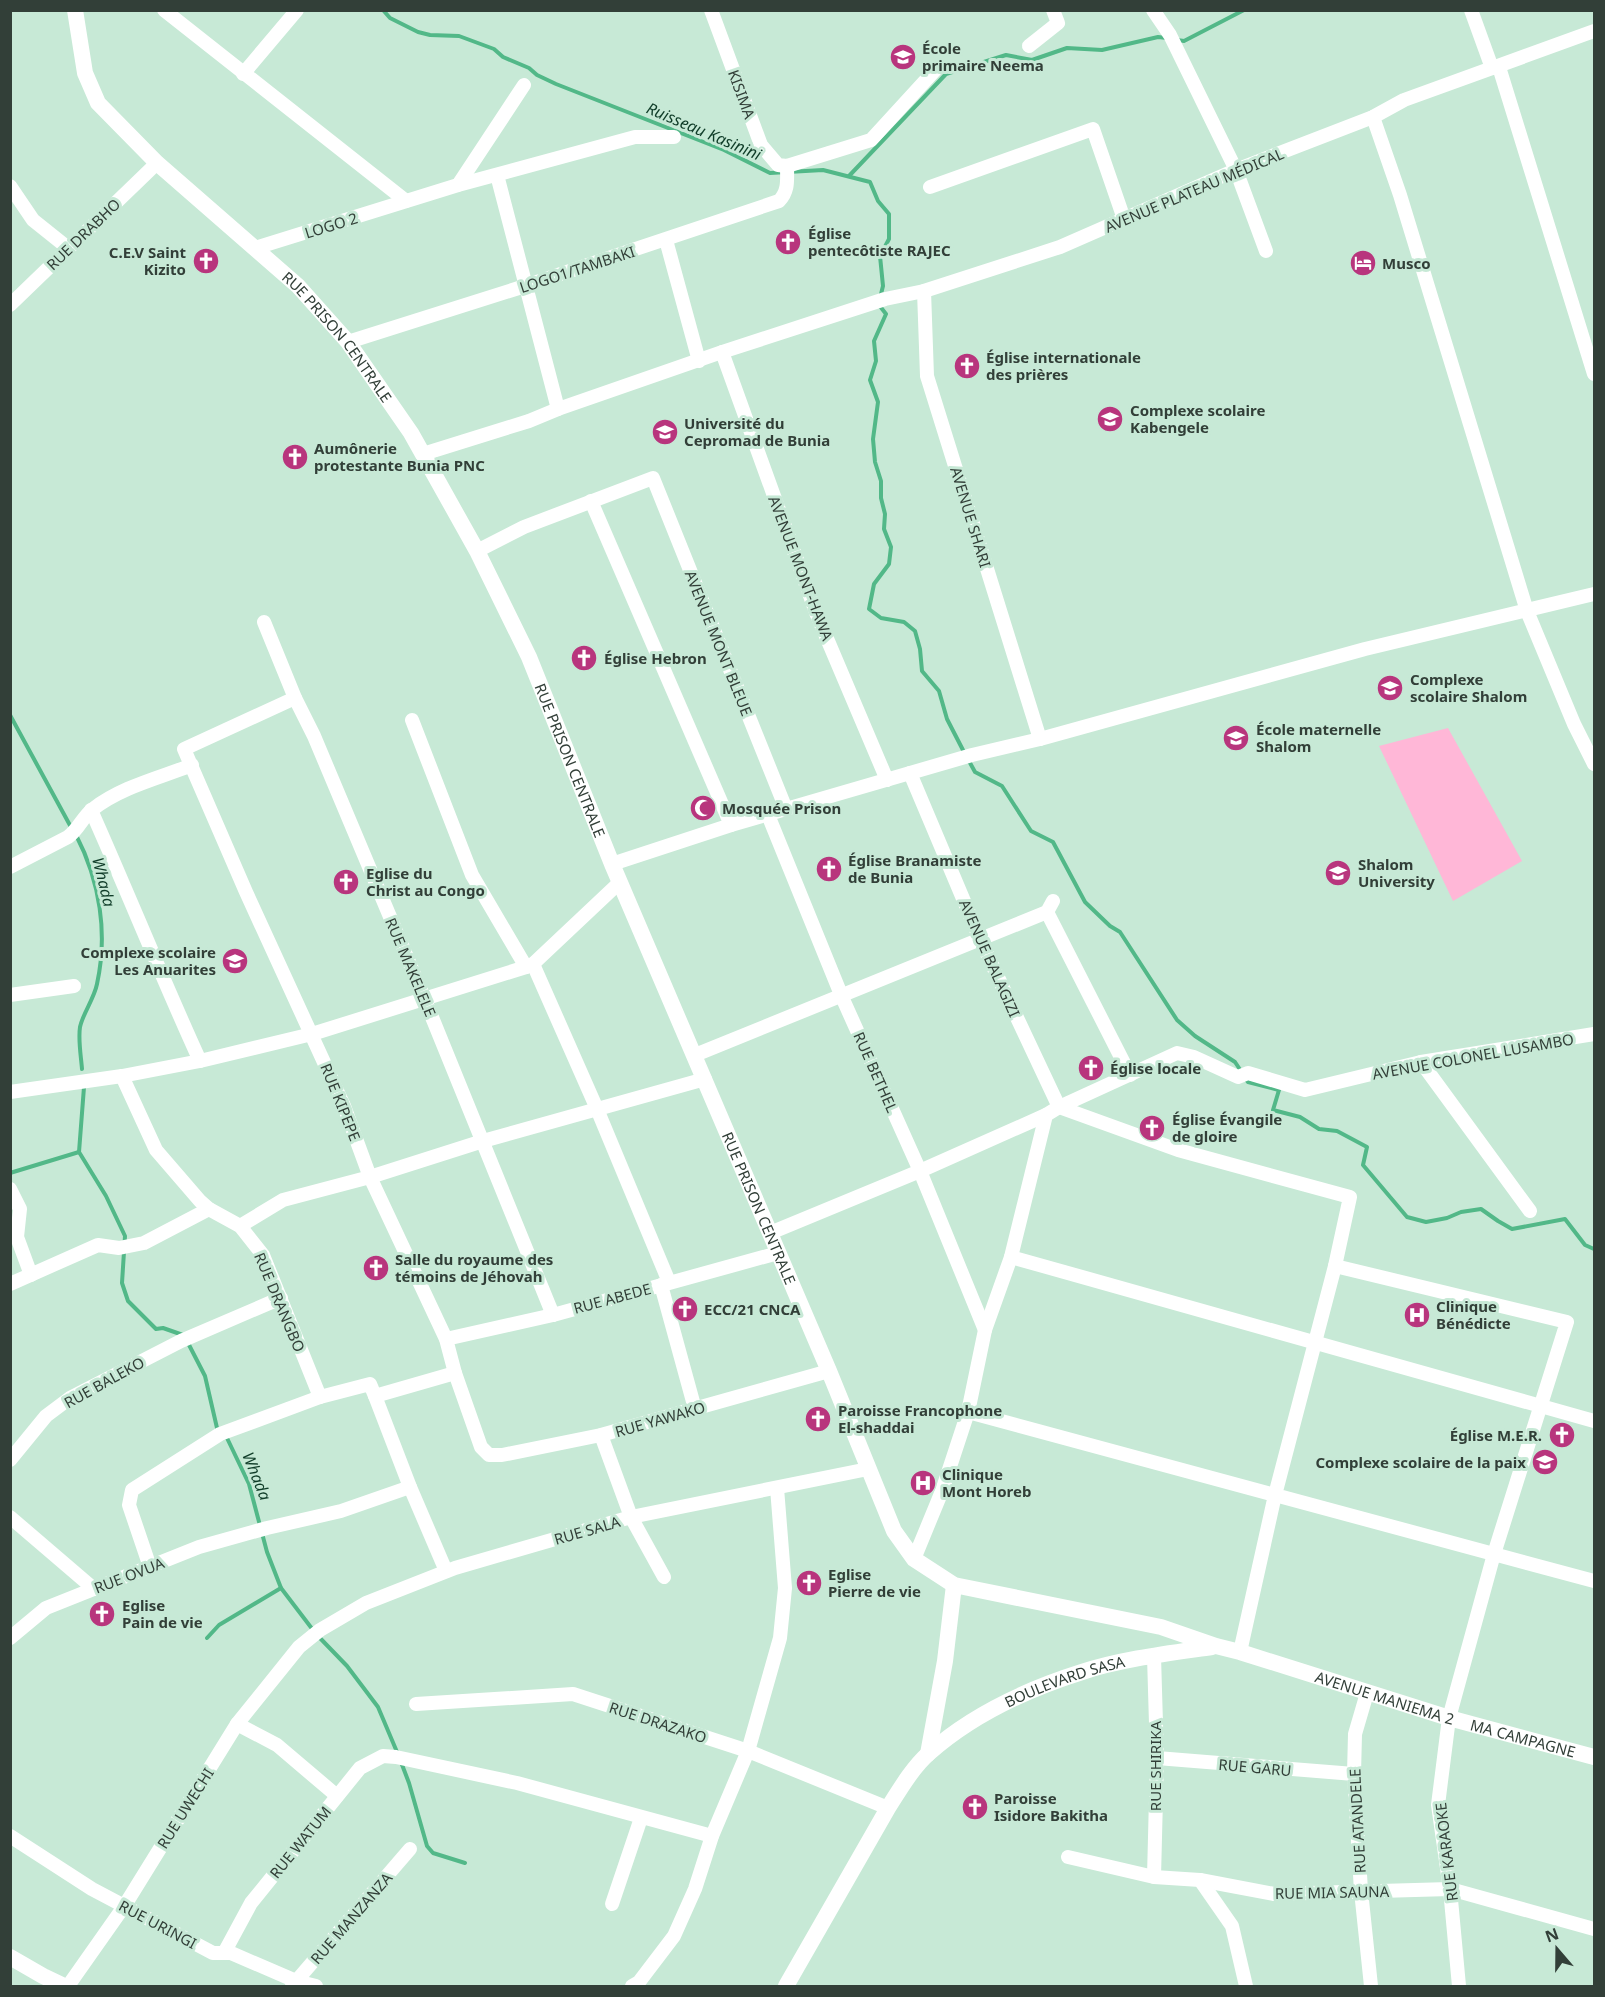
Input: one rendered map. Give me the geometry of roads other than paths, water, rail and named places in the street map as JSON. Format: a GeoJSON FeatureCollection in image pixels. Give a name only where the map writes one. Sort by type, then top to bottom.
{"type":"FeatureCollection","features":[{"type":"Feature","properties":{"kind":"street","name":"RUE PRISON CENTRALE"},"geometry":{"type":"LineString","coordinates":[[75,10],[85,73],[98,103],[157,164],[298,286],[348,342],[423,454],[477,551],[529,657],[612,864],[829,1371],[894,1531],[914,1559],[954,1585]]}},
{"type":"Feature","properties":{"kind":"street"},"geometry":{"type":"LineString","coordinates":[[243,74],[297,10]]}},
{"type":"Feature","properties":{"kind":"street","name":"KISIMA"},"geometry":{"type":"LineString","coordinates":[[711,10],[761,145],[778,165],[787,171]]}},
{"type":"Feature","properties":{"kind":"street"},"geometry":{"type":"LineString","coordinates":[[1029,46],[1058,22],[1053,10]]}},
{"type":"Feature","properties":{"kind":"street"},"geometry":{"type":"LineString","coordinates":[[1153,10],[1172,41],[1236,170],[1266,251]]}},
{"type":"Feature","properties":{"kind":"street"},"geometry":{"type":"LineString","coordinates":[[1471,10],[1495,68],[1594,374]]}},
{"type":"Feature","properties":{"kind":"street"},"geometry":{"type":"LineString","coordinates":[[172,13],[243,74],[406,201]]}},
{"type":"Feature","properties":{"kind":"street","name":"AVENUE PLATEAU MÉDICAL"},"geometry":{"type":"LineString","coordinates":[[423,454],[530,421],[558,409],[722,352],[885,299],[924,291],[1060,247],[1236,170],[1373,117],[1404,100],[1594,31]]}},
{"type":"Feature","properties":{"kind":"street"},"geometry":{"type":"LineString","coordinates":[[787,171],[871,140],[936,69]]}},
{"type":"Feature","properties":{"kind":"street"},"geometry":{"type":"LineString","coordinates":[[458,185],[524,85]]}},
{"type":"Feature","properties":{"kind":"street"},"geometry":{"type":"LineString","coordinates":[[1373,117],[1400,195],[1527,611],[1574,724],[1594,764]]}},
{"type":"Feature","properties":{"kind":"street"},"geometry":{"type":"LineString","coordinates":[[930,187],[1093,129],[1124,219]]}},
{"type":"Feature","properties":{"kind":"street","name":"LOGO 2"},"geometry":{"type":"LineString","coordinates":[[255,248],[458,185],[635,137],[674,137]]}},
{"type":"Feature","properties":{"kind":"street","name":"RUE DRABHO"},"geometry":{"type":"LineString","coordinates":[[10,305],[157,164]]}},
{"type":"Feature","properties":{"kind":"street","name":"LOGO1/TAMBAKI"},"geometry":{"type":"LineString","coordinates":[[348,342],[666,240],[779,201],[785,196],[787,171]]}},
{"type":"Feature","properties":{"kind":"street"},"geometry":{"type":"LineString","coordinates":[[497,175],[558,409]]}},
{"type":"Feature","properties":{"kind":"street"},"geometry":{"type":"LineString","coordinates":[[10,186],[33,220],[68,248]]}},
{"type":"Feature","properties":{"kind":"street"},"geometry":{"type":"LineString","coordinates":[[666,240],[699,361]]}},
{"type":"Feature","properties":{"kind":"street","name":"AVENUE SHARI"},"geometry":{"type":"LineString","coordinates":[[924,291],[927,376],[1040,739]]}},
{"type":"Feature","properties":{"kind":"street","name":"AVENUE MONT-HAWA"},"geometry":{"type":"LineString","coordinates":[[722,352],[817,615],[887,780]]}},
{"type":"Feature","properties":{"kind":"street","name":"AVENUE MONT BLEUE"},"geometry":{"type":"LineString","coordinates":[[591,501],[653,478],[786,809]]}},
{"type":"Feature","properties":{"kind":"street"},"geometry":{"type":"LineString","coordinates":[[477,551],[524,527],[591,501],[731,825]]}},
{"type":"Feature","properties":{"kind":"street"},"geometry":{"type":"LineString","coordinates":[[612,864],[731,825],[967,757],[1365,649],[1594,594]]}},
{"type":"Feature","properties":{"kind":"street","name":"RUE MAKELELE"},"geometry":{"type":"LineString","coordinates":[[264,622],[425,1000],[552,1315]]}},
{"type":"Feature","properties":{"kind":"street","name":"RUE KIPEPE"},"geometry":{"type":"LineString","coordinates":[[295,699],[184,749],[246,892],[344,1106],[370,1177],[446,1339],[454,1373],[481,1447],[489,1455]]}},
{"type":"Feature","properties":{"kind":"street"},"geometry":{"type":"LineString","coordinates":[[412,720],[472,875],[529,965],[597,1109],[665,1284],[695,1409]]}},
{"type":"Feature","properties":{"kind":"street"},"geometry":{"type":"LineString","coordinates":[[10,867],[73,834],[91,810],[123,791],[192,765]]}},
{"type":"Feature","properties":{"kind":"street","name":"AVENUE BALAGIZI"},"geometry":{"type":"LineString","coordinates":[[910,773],[1052,1111]]}},
{"type":"Feature","properties":{"kind":"street"},"geometry":{"type":"LineString","coordinates":[[91,810],[134,905],[157,967],[200,1061]]}},
{"type":"Feature","properties":{"kind":"street","name":"RUE BETHEL"},"geometry":{"type":"LineString","coordinates":[[768,815],[842,997],[920,1171],[985,1330]]}},
{"type":"Feature","properties":{"kind":"street"},"geometry":{"type":"LineString","coordinates":[[10,1092],[122,1077],[312,1034],[425,1000],[529,965],[620,882]]}},
{"type":"Feature","properties":{"kind":"street"},"geometry":{"type":"LineString","coordinates":[[695,1055],[842,997],[1050,907],[1131,1075]]}},
{"type":"Feature","properties":{"kind":"street"},"geometry":{"type":"LineString","coordinates":[[10,995],[75,986]]}},
{"type":"Feature","properties":{"kind":"street","name":"AVENUE COLONEL LUSAMBO"},"geometry":{"type":"LineString","coordinates":[[770,1233],[920,1171],[1176,1053],[1194,1057],[1243,1075],[1305,1090],[1421,1062],[1594,1034]]}},
{"type":"Feature","properties":{"kind":"street"},"geometry":{"type":"LineString","coordinates":[[1421,1062],[1530,1211]]}},
{"type":"Feature","properties":{"kind":"street","name":"RUE DRANGBO"},"geometry":{"type":"LineString","coordinates":[[122,1077],[156,1150],[208,1209],[240,1226],[263,1255],[320,1397]]}},
{"type":"Feature","properties":{"kind":"street"},"geometry":{"type":"LineString","coordinates":[[240,1226],[283,1200],[370,1177],[483,1141],[705,1079]]}},
{"type":"Feature","properties":{"kind":"street"},"geometry":{"type":"LineString","coordinates":[[914,1559],[942,1491],[968,1412],[985,1330],[1011,1257],[1052,1111],[1178,1150],[1350,1197],[1335,1266],[1275,1495],[1240,1652]]}},
{"type":"Feature","properties":{"kind":"street"},"geometry":{"type":"LineString","coordinates":[[10,1189],[20,1209],[17,1237],[31,1275]]}},
{"type":"Feature","properties":{"kind":"street"},"geometry":{"type":"LineString","coordinates":[[10,1284],[98,1245],[124,1247],[144,1243],[208,1209]]}},
{"type":"Feature","properties":{"kind":"street","name":"RUE ABEDE"},"geometry":{"type":"LineString","coordinates":[[446,1339],[552,1315],[778,1253]]}},
{"type":"Feature","properties":{"kind":"street"},"geometry":{"type":"LineString","coordinates":[[1011,1257],[1594,1421]]}},
{"type":"Feature","properties":{"kind":"street","name":"AVENUE MANIEMA 2"},"geometry":{"type":"LineString","coordinates":[[954,1585],[1161,1627],[1449,1718],[1494,1554],[1567,1322],[1335,1266]]}},
{"type":"Feature","properties":{"kind":"street","name":"RUE BALEKO"},"geometry":{"type":"LineString","coordinates":[[10,1460],[46,1416],[70,1398],[186,1339],[281,1298]]}},
{"type":"Feature","properties":{"kind":"street","name":"RUE YAWAKO"},"geometry":{"type":"LineString","coordinates":[[489,1455],[502,1455],[601,1435],[829,1371]]}},
{"type":"Feature","properties":{"kind":"street"},"geometry":{"type":"LineString","coordinates":[[375,1396],[454,1373]]}},
{"type":"Feature","properties":{"kind":"street"},"geometry":{"type":"LineString","coordinates":[[150,1567],[129,1505],[132,1490],[222,1433],[320,1397],[370,1384],[446,1571]]}},
{"type":"Feature","properties":{"kind":"street"},"geometry":{"type":"LineString","coordinates":[[968,1412],[1594,1581]]}},
{"type":"Feature","properties":{"kind":"street"},"geometry":{"type":"LineString","coordinates":[[601,1435],[631,1517],[664,1577]]}},
{"type":"Feature","properties":{"kind":"street","name":"RUE SALA"},"geometry":{"type":"LineString","coordinates":[[316,1633],[366,1603],[446,1571],[631,1517],[868,1469]]}},
{"type":"Feature","properties":{"kind":"street","name":"RUE OVUA"},"geometry":{"type":"LineString","coordinates":[[10,1638],[46,1608],[199,1547],[262,1529],[341,1511],[410,1487]]}},
{"type":"Feature","properties":{"kind":"street"},"geometry":{"type":"LineString","coordinates":[[632,1986],[639,1982],[674,1936],[695,1889],[712,1836],[748,1751],[780,1638],[786,1588],[777,1488]]}},
{"type":"Feature","properties":{"kind":"street"},"geometry":{"type":"LineString","coordinates":[[10,1517],[94,1589]]}},
{"type":"Feature","properties":{"kind":"street","name":"BOULEVARD SASA"},"geometry":{"type":"LineString","coordinates":[[928,1754],[945,1661],[954,1585]]}},
{"type":"Feature","properties":{"kind":"street","name":"RUE UWECHI"},"geometry":{"type":"LineString","coordinates":[[66,1986],[125,1905],[237,1724],[298,1647],[316,1633]]}},
{"type":"Feature","properties":{"kind":"street","name":"BOULEVARD SASA"},"geometry":{"type":"LineString","coordinates":[[786,1986],[888,1808],[928,1754],[968,1724],[1023,1694],[1084,1671],[1216,1646]]}},
{"type":"Feature","properties":{"kind":"street","name":"RUE SHIRIKA"},"geometry":{"type":"LineString","coordinates":[[1154,1877],[1157,1758],[1155,1656]]}},
{"type":"Feature","properties":{"kind":"street","name":"RUE ATANDELE"},"geometry":{"type":"LineString","coordinates":[[1367,1693],[1354,1734],[1354,1774],[1361,1891],[1371,1986]]}},
{"type":"Feature","properties":{"kind":"street","name":"RUE DRAZAKO"},"geometry":{"type":"LineString","coordinates":[[416,1704],[573,1694],[748,1751],[888,1808]]}},
{"type":"Feature","properties":{"kind":"street","name":"MA CAMPAGNE"},"geometry":{"type":"LineString","coordinates":[[1449,1718],[1594,1757]]}},
{"type":"Feature","properties":{"kind":"street","name":"RUE KARAOKE"},"geometry":{"type":"LineString","coordinates":[[1449,1718],[1438,1804],[1450,1890],[1459,1986]]}},
{"type":"Feature","properties":{"kind":"street"},"geometry":{"type":"LineString","coordinates":[[237,1724],[277,1745],[337,1797]]}},
{"type":"Feature","properties":{"kind":"street","name":"RUE WATUM"},"geometry":{"type":"LineString","coordinates":[[224,1953],[251,1903],[360,1768],[383,1756],[516,1783],[641,1818]]}},
{"type":"Feature","properties":{"kind":"street","name":"RUE GARU"},"geometry":{"type":"LineString","coordinates":[[1157,1758],[1354,1774]]}},
{"type":"Feature","properties":{"kind":"street"},"geometry":{"type":"LineString","coordinates":[[612,1904],[641,1818],[712,1836]]}},
{"type":"Feature","properties":{"kind":"street","name":"RUE URINGI"},"geometry":{"type":"LineString","coordinates":[[10,1836],[92,1889],[213,1953],[231,1953],[294,1984],[316,1986]]}},
{"type":"Feature","properties":{"kind":"street","name":"RUE MANZANZA"},"geometry":{"type":"LineString","coordinates":[[294,1984],[411,1849]]}},
{"type":"Feature","properties":{"kind":"street","name":"RUE MIA SAUNA"},"geometry":{"type":"LineString","coordinates":[[1068,1857],[1154,1877],[1200,1880],[1274,1894],[1450,1890],[1594,1929]]}},
{"type":"Feature","properties":{"kind":"street"},"geometry":{"type":"LineString","coordinates":[[1200,1880],[1232,1926],[1246,1986]]}},
{"type":"Feature","properties":{"kind":"street"},"geometry":{"type":"LineString","coordinates":[[10,1957],[43,1977],[66,1986]]}},
{"type":"Feature","properties":{"kind":"waterway","name":"Ruisseau Kasinini"},"geometry":{"type":"LineString","coordinates":[[383,10],[390,18],[418,32],[430,35],[459,36],[494,49],[503,57],[529,68],[537,75],[556,84],[724,150],[770,173],[823,170],[870,182],[878,201],[889,214],[889,239],[880,256],[883,286],[880,298]]}},
{"type":"Feature","properties":{"kind":"waterway"},"geometry":{"type":"LineString","coordinates":[[1177,40],[1184,41],[1244,10]]}},
{"type":"Feature","properties":{"kind":"waterway"},"geometry":{"type":"LineString","coordinates":[[849,176],[946,74],[1006,55],[1032,60],[1067,48],[1102,50],[1158,37],[1167,38]]}},
{"type":"Feature","properties":{"kind":"waterway","name":"Ruisseau Kasinini"},"geometry":{"type":"LineString","coordinates":[[879,305],[886,314],[874,341],[876,361],[870,380],[878,402],[873,439],[875,462],[881,481],[881,498],[885,514],[884,529],[891,547],[889,564],[874,584],[869,609],[881,618],[904,622],[915,631],[920,649],[922,671],[939,691],[947,719],[965,754]]}},
{"type":"Feature","properties":{"kind":"waterway","name":"Whada"},"geometry":{"type":"LineString","coordinates":[[10,715],[72,829]]}},
{"type":"Feature","properties":{"kind":"waterway","name":"Ruisseau Kasinini"},"geometry":{"type":"LineString","coordinates":[[969,761],[975,772],[1002,786],[1031,831],[1053,842],[1085,902],[1110,926],[1120,932],[1177,1020],[1195,1036],[1235,1062],[1241,1071]]}},
{"type":"Feature","properties":{"kind":"waterway","name":"Whada"},"geometry":{"type":"LineString","coordinates":[[76,835],[91,871],[102,927],[97,984],[80,1027],[82,1069]]}},
{"type":"Feature","properties":{"kind":"waterway","name":"Ruisseau Kasinini"},"geometry":{"type":"LineString","coordinates":[[1245,1078],[1248,1082],[1279,1090],[1273,1110],[1300,1117],[1319,1129],[1337,1131],[1367,1147],[1363,1165],[1407,1217],[1426,1222],[1481,1209],[1512,1229],[1565,1219],[1585,1245],[1594,1249]]}},
{"type":"Feature","properties":{"kind":"waterway","name":"Whada"},"geometry":{"type":"LineString","coordinates":[[84,1087],[79,1152],[106,1196],[125,1236],[122,1283],[128,1301],[156,1329],[163,1328],[183,1335]]}},
{"type":"Feature","properties":{"kind":"waterway"},"geometry":{"type":"LineString","coordinates":[[10,1173],[79,1152]]}},
{"type":"Feature","properties":{"kind":"waterway","name":"Whada"},"geometry":{"type":"LineString","coordinates":[[187,1341],[205,1376],[217,1428],[227,1438],[249,1484],[267,1552],[281,1588],[313,1630]]}},
{"type":"Feature","properties":{"kind":"waterway"},"geometry":{"type":"LineString","coordinates":[[207,1638],[219,1625],[281,1588]]}},
{"type":"Feature","properties":{"kind":"waterway","name":"Whada"},"geometry":{"type":"LineString","coordinates":[[318,1636],[347,1666],[378,1707],[397,1752]]}},
{"type":"Feature","properties":{"kind":"waterway","name":"Whada"},"geometry":{"type":"LineString","coordinates":[[401,1762],[427,1846],[433,1853],[465,1863]]}},
{"type":"Feature","properties":{"kind":"place","name":"École primaire Neema"},"geometry":{"type":"Point","coordinates":[903,57]}},
{"type":"Feature","properties":{"kind":"place","name":"Église pentecôtiste RAJEC"},"geometry":{"type":"Point","coordinates":[788,242]}},
{"type":"Feature","properties":{"kind":"place","name":"C.E.V Saint Kizito"},"geometry":{"type":"Point","coordinates":[206,261]}},
{"type":"Feature","properties":{"kind":"place","name":"Musco"},"geometry":{"type":"Point","coordinates":[1363,263]}},
{"type":"Feature","properties":{"kind":"place","name":"Église internationale des prières"},"geometry":{"type":"Point","coordinates":[967,366]}},
{"type":"Feature","properties":{"kind":"place","name":"Complexe scolaire Kabengele"},"geometry":{"type":"Point","coordinates":[1110,419]}},
{"type":"Feature","properties":{"kind":"place","name":"Université du Cepromad de Bunia"},"geometry":{"type":"Point","coordinates":[665,432]}},
{"type":"Feature","properties":{"kind":"place","name":"Aumônerie protestante Bunia PNC"},"geometry":{"type":"Point","coordinates":[295,457]}},
{"type":"Feature","properties":{"kind":"place","name":"Église Hebron"},"geometry":{"type":"Point","coordinates":[584,658]}},
{"type":"Feature","properties":{"kind":"place","name":"Complexe scolaire Shalom"},"geometry":{"type":"Point","coordinates":[1390,688]}},
{"type":"Feature","properties":{"kind":"place","name":"École maternelle Shalom"},"geometry":{"type":"Point","coordinates":[1236,738]}},
{"type":"Feature","properties":{"kind":"place","name":"Mosquée Prison"},"geometry":{"type":"Point","coordinates":[703,808]}},
{"type":"Feature","properties":{"kind":"place","name":"Église Branamiste de Bunia"},"geometry":{"type":"Point","coordinates":[829,869]}},
{"type":"Feature","properties":{"kind":"place","name":"Shalom University"},"geometry":{"type":"Point","coordinates":[1338,873]}},
{"type":"Feature","properties":{"kind":"place","name":"Eglise du Christ au Congo"},"geometry":{"type":"Point","coordinates":[346,882]}},
{"type":"Feature","properties":{"kind":"place","name":"Complexe scolaire Les Anuarites"},"geometry":{"type":"Point","coordinates":[235,961]}},
{"type":"Feature","properties":{"kind":"place","name":"Église locale"},"geometry":{"type":"Point","coordinates":[1091,1068]}},
{"type":"Feature","properties":{"kind":"place","name":"Église Évangile de gloire"},"geometry":{"type":"Point","coordinates":[1152,1128]}},
{"type":"Feature","properties":{"kind":"place","name":"Salle du royaume des témoins de Jéhovah"},"geometry":{"type":"Point","coordinates":[376,1268]}},
{"type":"Feature","properties":{"kind":"place","name":"ECC/21 CNCA"},"geometry":{"type":"Point","coordinates":[685,1309]}},
{"type":"Feature","properties":{"kind":"place","name":"Clinique Bénédicte"},"geometry":{"type":"Point","coordinates":[1417,1315]}},
{"type":"Feature","properties":{"kind":"place","name":"Paroisse Francophone El-shaddai"},"geometry":{"type":"Point","coordinates":[818,1419]}},
{"type":"Feature","properties":{"kind":"place","name":"Église M.E.R."},"geometry":{"type":"Point","coordinates":[1562,1435]}},
{"type":"Feature","properties":{"kind":"place","name":"Complexe scolaire de la paix"},"geometry":{"type":"Point","coordinates":[1545,1462]}},
{"type":"Feature","properties":{"kind":"place","name":"Clinique Mont Horeb"},"geometry":{"type":"Point","coordinates":[923,1483]}},
{"type":"Feature","properties":{"kind":"place","name":"Eglise Pierre de vie"},"geometry":{"type":"Point","coordinates":[809,1583]}},
{"type":"Feature","properties":{"kind":"place","name":"Eglise Pain de vie"},"geometry":{"type":"Point","coordinates":[102,1614]}},
{"type":"Feature","properties":{"kind":"place","name":"Paroisse Isidore Bakitha"},"geometry":{"type":"Point","coordinates":[975,1807]}}]}
